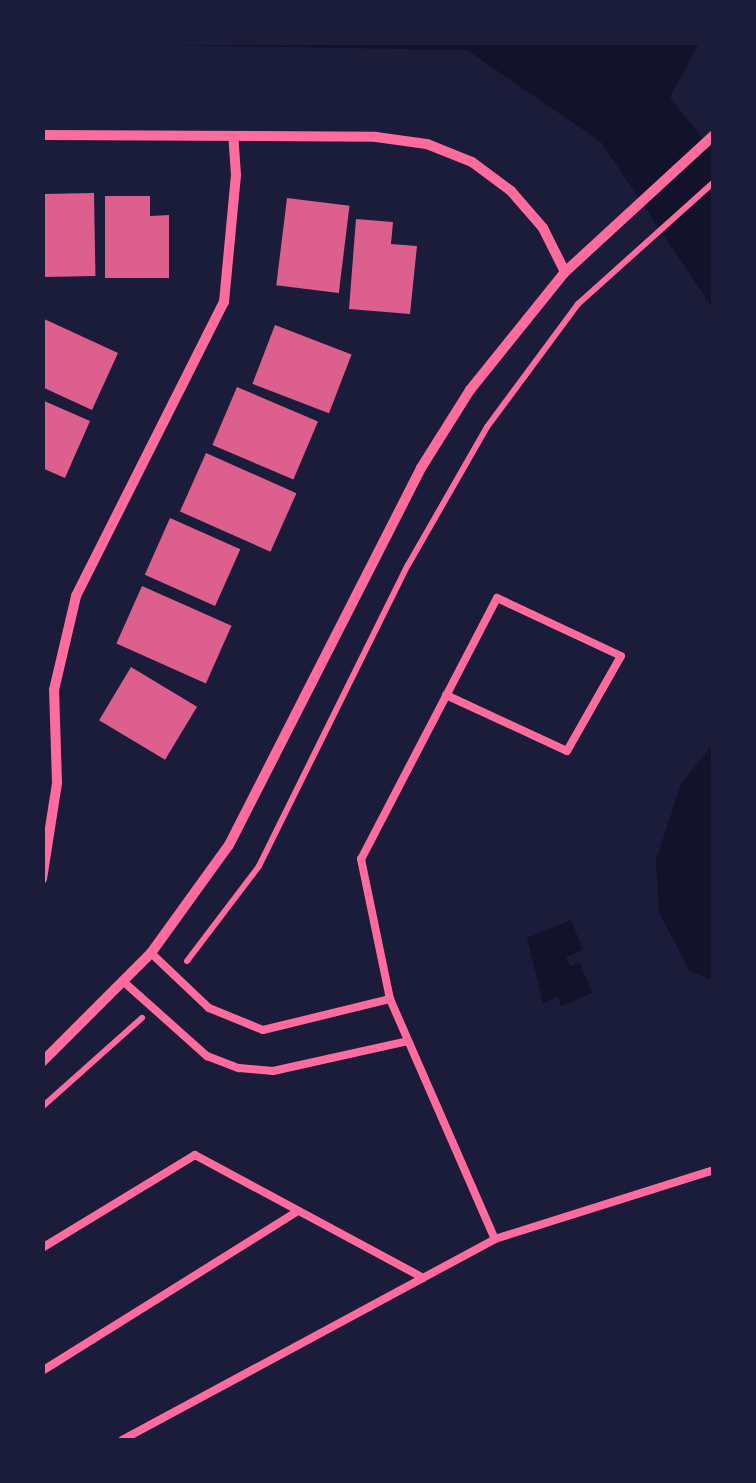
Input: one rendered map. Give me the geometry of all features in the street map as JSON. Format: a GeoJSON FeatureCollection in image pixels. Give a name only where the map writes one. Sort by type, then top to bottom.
{"type":"FeatureCollection","features":[{"type":"Feature","properties":{"kind":"street"},"geometry":{"type":"LineString","coordinates":[[42,135],[403,139],[450,152],[520,200],[564,272]]}},
{"type":"Feature","properties":{"kind":"street"},"geometry":{"type":"LineString","coordinates":[[42,879],[57,784],[54,690],[76,596],[224,302],[236,176],[233,136]]}},
{"type":"Feature","properties":{"kind":"street"},"geometry":{"type":"LineString","coordinates":[[42,1062],[151,953],[261,790],[421,468],[470,390],[564,272],[634,202],[710,137]]}},
{"type":"Feature","properties":{"kind":"lane"},"geometry":{"type":"LineString","coordinates":[[446,695],[567,751],[621,656],[496,598],[361,858],[390,999],[495,1239]]}},
{"type":"Feature","properties":{"kind":"lane"},"geometry":{"type":"LineString","coordinates":[[151,953],[209,1008],[263,1030],[390,999]]}},
{"type":"Feature","properties":{"kind":"lane"},"geometry":{"type":"LineString","coordinates":[[125,983],[207,1056],[239,1068],[273,1071],[408,1041]]}},
{"type":"Feature","properties":{"kind":"lane"},"geometry":{"type":"LineString","coordinates":[[42,1248],[195,1155],[423,1278]]}},
{"type":"Feature","properties":{"kind":"lane"},"geometry":{"type":"LineString","coordinates":[[122,1440],[495,1239],[714,1170]]}},
{"type":"Feature","properties":{"kind":"lane"},"geometry":{"type":"LineString","coordinates":[[42,1371],[298,1211]]}},
{"type":"Feature","properties":{"kind":"path"},"geometry":{"type":"LineString","coordinates":[[195,950],[258,866],[408,566],[487,427],[578,304],[648,235],[714,182]]}},
{"type":"Feature","properties":{"kind":"path"},"geometry":{"type":"LineString","coordinates":[[42,1107],[145,1015]]}},
{"type":"Feature","properties":{"kind":"shaded area"},"geometry":{"type":"Polygon","coordinates":[[[43,43],[699,43],[670,97],[713,152],[713,309],[601,142],[467,50],[43,43]]]}},
{"type":"Feature","properties":{"kind":"shaded area"},"geometry":{"type":"Polygon","coordinates":[[[713,744],[713,980],[689,970],[659,912],[656,860],[681,784],[713,744]]]}},
{"type":"Feature","properties":{"kind":"shaded area"},"geometry":{"type":"Polygon","coordinates":[[[571,920],[583,950],[566,957],[570,966],[580,963],[592,993],[561,1006],[558,997],[543,1003],[527,938],[571,920]]]}},
{"type":"Feature","properties":{"kind":"building"},"geometry":{"type":"Polygon","coordinates":[[[94,193],[95,276],[43,277],[42,194],[94,193]]]}},
{"type":"Feature","properties":{"kind":"building"},"geometry":{"type":"Polygon","coordinates":[[[105,196],[150,196],[150,216],[169,215],[169,278],[105,278],[105,196]]]}},
{"type":"Feature","properties":{"kind":"building"},"geometry":{"type":"Polygon","coordinates":[[[287,198],[350,206],[339,293],[276,285],[287,198]]]}},
{"type":"Feature","properties":{"kind":"building"},"geometry":{"type":"Polygon","coordinates":[[[356,219],[393,222],[391,244],[417,246],[410,314],[349,309],[356,219]]]}},
{"type":"Feature","properties":{"kind":"building"},"geometry":{"type":"Polygon","coordinates":[[[42,318],[118,353],[92,410],[42,387],[42,318]]]}},
{"type":"Feature","properties":{"kind":"building"},"geometry":{"type":"Polygon","coordinates":[[[275,325],[352,354],[329,413],[252,384],[275,325]]]}},
{"type":"Feature","properties":{"kind":"building"},"geometry":{"type":"Polygon","coordinates":[[[237,387],[318,421],[293,479],[212,445],[237,387]]]}},
{"type":"Feature","properties":{"kind":"building"},"geometry":{"type":"Polygon","coordinates":[[[42,400],[90,421],[65,478],[42,468],[42,400]]]}},
{"type":"Feature","properties":{"kind":"building"},"geometry":{"type":"Polygon","coordinates":[[[206,453],[296,493],[270,552],[180,511],[206,453]]]}},
{"type":"Feature","properties":{"kind":"building"},"geometry":{"type":"Polygon","coordinates":[[[170,518],[240,549],[215,606],[145,575],[170,518]]]}},
{"type":"Feature","properties":{"kind":"building"},"geometry":{"type":"Polygon","coordinates":[[[142,586],[232,626],[206,683],[116,644],[142,586]]]}},
{"type":"Feature","properties":{"kind":"building"},"geometry":{"type":"Polygon","coordinates":[[[131,667],[197,707],[165,760],[99,720],[131,667]]]}}]}
